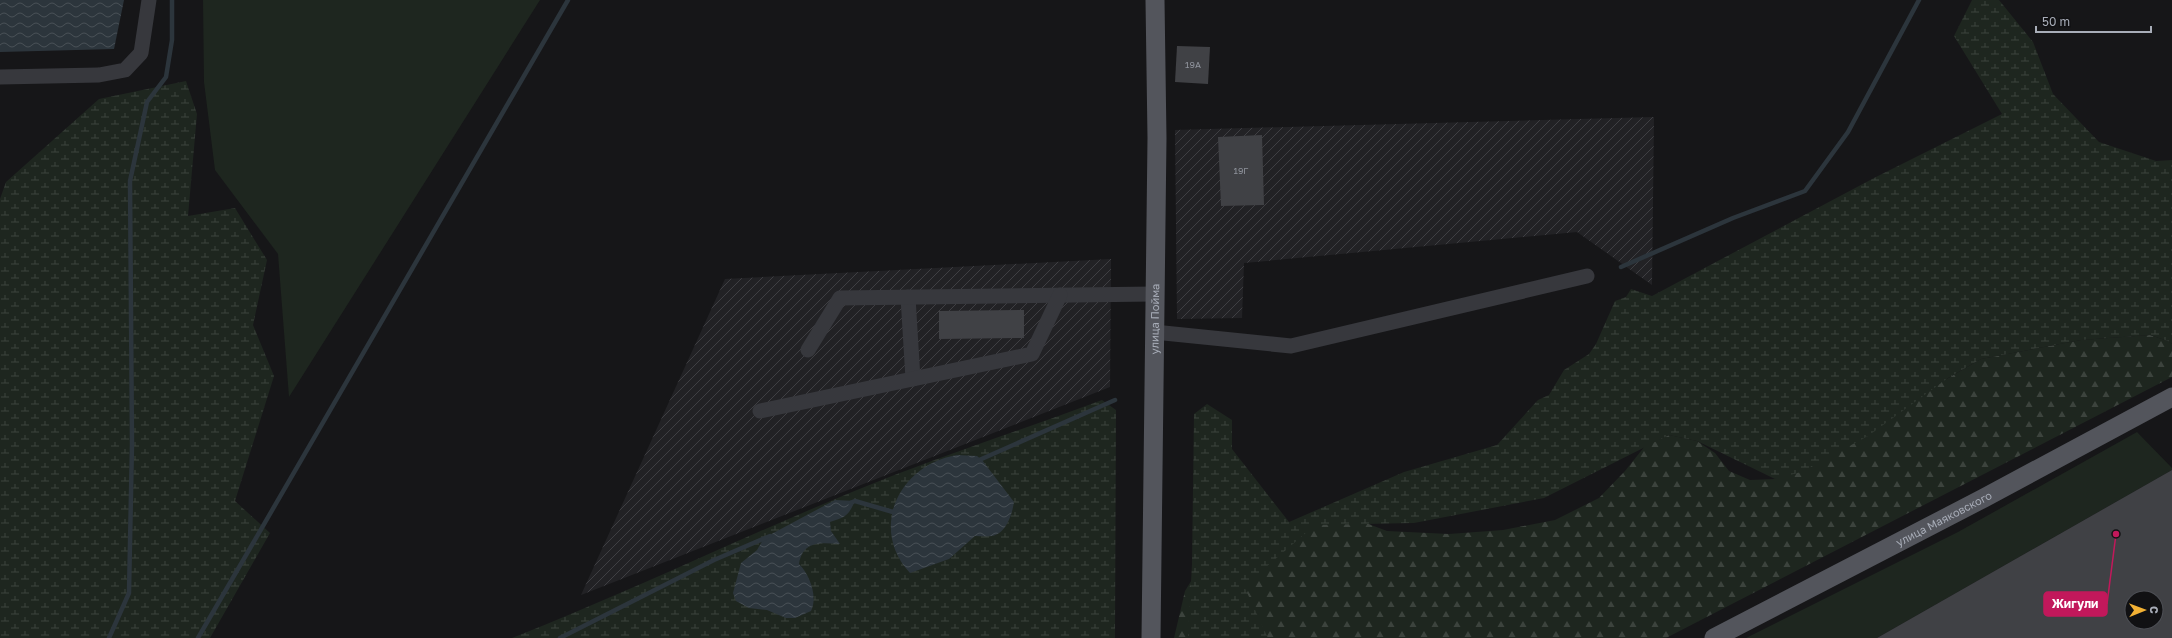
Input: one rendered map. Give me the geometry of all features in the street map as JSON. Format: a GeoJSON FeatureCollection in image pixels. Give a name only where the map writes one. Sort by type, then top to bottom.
{"type":"FeatureCollection","features":[{"type":"Feature","properties":{"kind":"main road","name":"улица Пойма"},"geometry":{"type":"LineString","coordinates":[[1150,638],[1157,138],[1155,0]]}},
{"type":"Feature","properties":{"kind":"main road","name":"улица Маяковского"},"geometry":{"type":"LineString","coordinates":[[1714,638],[1984,498],[2172,397]]}},
{"type":"Feature","properties":{"kind":"street"},"geometry":{"type":"LineString","coordinates":[[0,76],[99,75],[125,70],[141,53],[149,0]]}},
{"type":"Feature","properties":{"kind":"street"},"geometry":{"type":"LineString","coordinates":[[1154,332],[1291,346],[1587,276]]}},
{"type":"Feature","properties":{"kind":"street"},"geometry":{"type":"LineString","coordinates":[[808,350],[840,298],[1154,294]]}},
{"type":"Feature","properties":{"kind":"street"},"geometry":{"type":"LineString","coordinates":[[760,411],[1032,354],[1060,295]]}},
{"type":"Feature","properties":{"kind":"street"},"geometry":{"type":"LineString","coordinates":[[908,297],[913,379]]}},
{"type":"Feature","properties":{"kind":"shaded area"},"geometry":{"type":"Polygon","coordinates":[[[1654,117],[1652,285],[1577,232],[1244,263],[1242,318],[1177,319],[1175,130],[1654,117]]]}},
{"type":"Feature","properties":{"kind":"shaded area"},"geometry":{"type":"Polygon","coordinates":[[[1111,259],[1110,387],[581,595],[725,279],[1111,259]]]}},
{"type":"Feature","properties":{"kind":"green space"},"geometry":{"type":"Polygon","coordinates":[[[203,0],[540,0],[289,397],[278,254],[215,170],[204,82],[203,0]]]}},
{"type":"Feature","properties":{"kind":"green space"},"geometry":{"type":"Polygon","coordinates":[[[1972,0],[1999,0],[2033,42],[2053,94],[2099,142],[2156,161],[2172,160],[2172,344],[2168,341],[2150,335],[2081,340],[1981,359],[1948,378],[1868,436],[1801,472],[1775,479],[1697,441],[1669,435],[1544,498],[1414,523],[1315,525],[1244,586],[1268,638],[1188,638],[1192,564],[1194,414],[1207,404],[1232,420],[1232,449],[1289,522],[1404,472],[1497,445],[1538,400],[1549,395],[1564,370],[1589,354],[1596,344],[1615,301],[1626,297],[1631,289],[1652,296],[1874,178],[2002,114],[1954,36],[1972,0]]]}},
{"type":"Feature","properties":{"kind":"green space"},"geometry":{"type":"Polygon","coordinates":[[[186,81],[197,114],[188,216],[235,208],[267,260],[253,325],[274,376],[235,501],[270,533],[210,638],[0,638],[0,199],[6,182],[99,99],[186,81]]]}},
{"type":"Feature","properties":{"kind":"green space"},"geometry":{"type":"Polygon","coordinates":[[[2150,335],[2168,341],[2172,344],[2172,377],[1666,638],[1174,638],[1185,591],[1204,560],[1227,544],[1350,517],[1387,531],[1449,534],[1503,530],[1555,520],[1599,498],[1625,471],[1645,446],[1669,435],[1697,441],[1715,453],[1729,471],[1750,480],[1775,479],[1981,359],[2081,340],[2150,335]]]}},
{"type":"Feature","properties":{"kind":"green space"},"geometry":{"type":"Polygon","coordinates":[[[1102,400],[1116,410],[1115,638],[512,638],[598,603],[852,492],[945,456],[1102,400]]]}},
{"type":"Feature","properties":{"kind":"green space"},"geometry":{"type":"Polygon","coordinates":[[[2137,432],[2172,468],[2172,470],[1877,638],[1746,638],[1958,532],[2137,432]]]}},
{"type":"Feature","properties":{"kind":"water"},"geometry":{"type":"Polygon","coordinates":[[[0,0],[124,0],[114,49],[0,52],[0,0]]]}},
{"type":"Feature","properties":{"kind":"water"},"geometry":{"type":"Polygon","coordinates":[[[957,455],[977,456],[982,460],[1014,502],[1012,512],[1005,527],[997,534],[990,536],[975,536],[949,559],[910,573],[898,555],[892,537],[891,518],[896,500],[906,484],[920,471],[937,461],[957,455]]]}},
{"type":"Feature","properties":{"kind":"water"},"geometry":{"type":"Polygon","coordinates":[[[835,500],[855,501],[846,515],[840,519],[830,522],[831,531],[840,544],[826,543],[809,547],[801,556],[799,564],[812,586],[814,599],[811,611],[795,618],[786,618],[767,610],[749,608],[736,601],[733,593],[741,563],[757,550],[764,538],[835,500]]]}},
{"type":"Feature","properties":{"kind":"building"},"geometry":{"type":"Polygon","coordinates":[[[1177,46],[1210,47],[1208,84],[1175,82],[1177,46]]]}},
{"type":"Feature","properties":{"kind":"building"},"geometry":{"type":"Polygon","coordinates":[[[1262,135],[1264,205],[1221,206],[1218,137],[1262,135]]]}},
{"type":"Feature","properties":{"kind":"building"},"geometry":{"type":"Polygon","coordinates":[[[1024,310],[1024,338],[939,339],[939,311],[1024,310]]]}},
{"type":"Feature","properties":{"kind":"building"},"geometry":{"type":"Polygon","coordinates":[[[2172,470],[2172,638],[1877,638],[2172,470]]]}},
{"type":"Feature","properties":{"kind":"waterway"},"geometry":{"type":"LineString","coordinates":[[109,638],[129,593],[132,444],[130,181],[147,102],[166,77],[172,40],[172,0]]}},
{"type":"Feature","properties":{"kind":"waterway"},"geometry":{"type":"LineString","coordinates":[[198,638],[568,0]]}},
{"type":"Feature","properties":{"kind":"waterway"},"geometry":{"type":"LineString","coordinates":[[1621,267],[1733,218],[1805,191],[1848,132],[1919,0]]}},
{"type":"Feature","properties":{"kind":"waterway"},"geometry":{"type":"LineString","coordinates":[[977,461],[1115,400]]}},
{"type":"Feature","properties":{"kind":"waterway"},"geometry":{"type":"LineString","coordinates":[[850,503],[855,501],[893,512],[897,508]]}},
{"type":"Feature","properties":{"kind":"waterway"},"geometry":{"type":"LineString","coordinates":[[560,638],[714,560],[770,536]]}},
{"type":"Feature","properties":{"kind":"place","name":"Жигули"},"geometry":{"type":"Point","coordinates":[2116,534]}}]}
